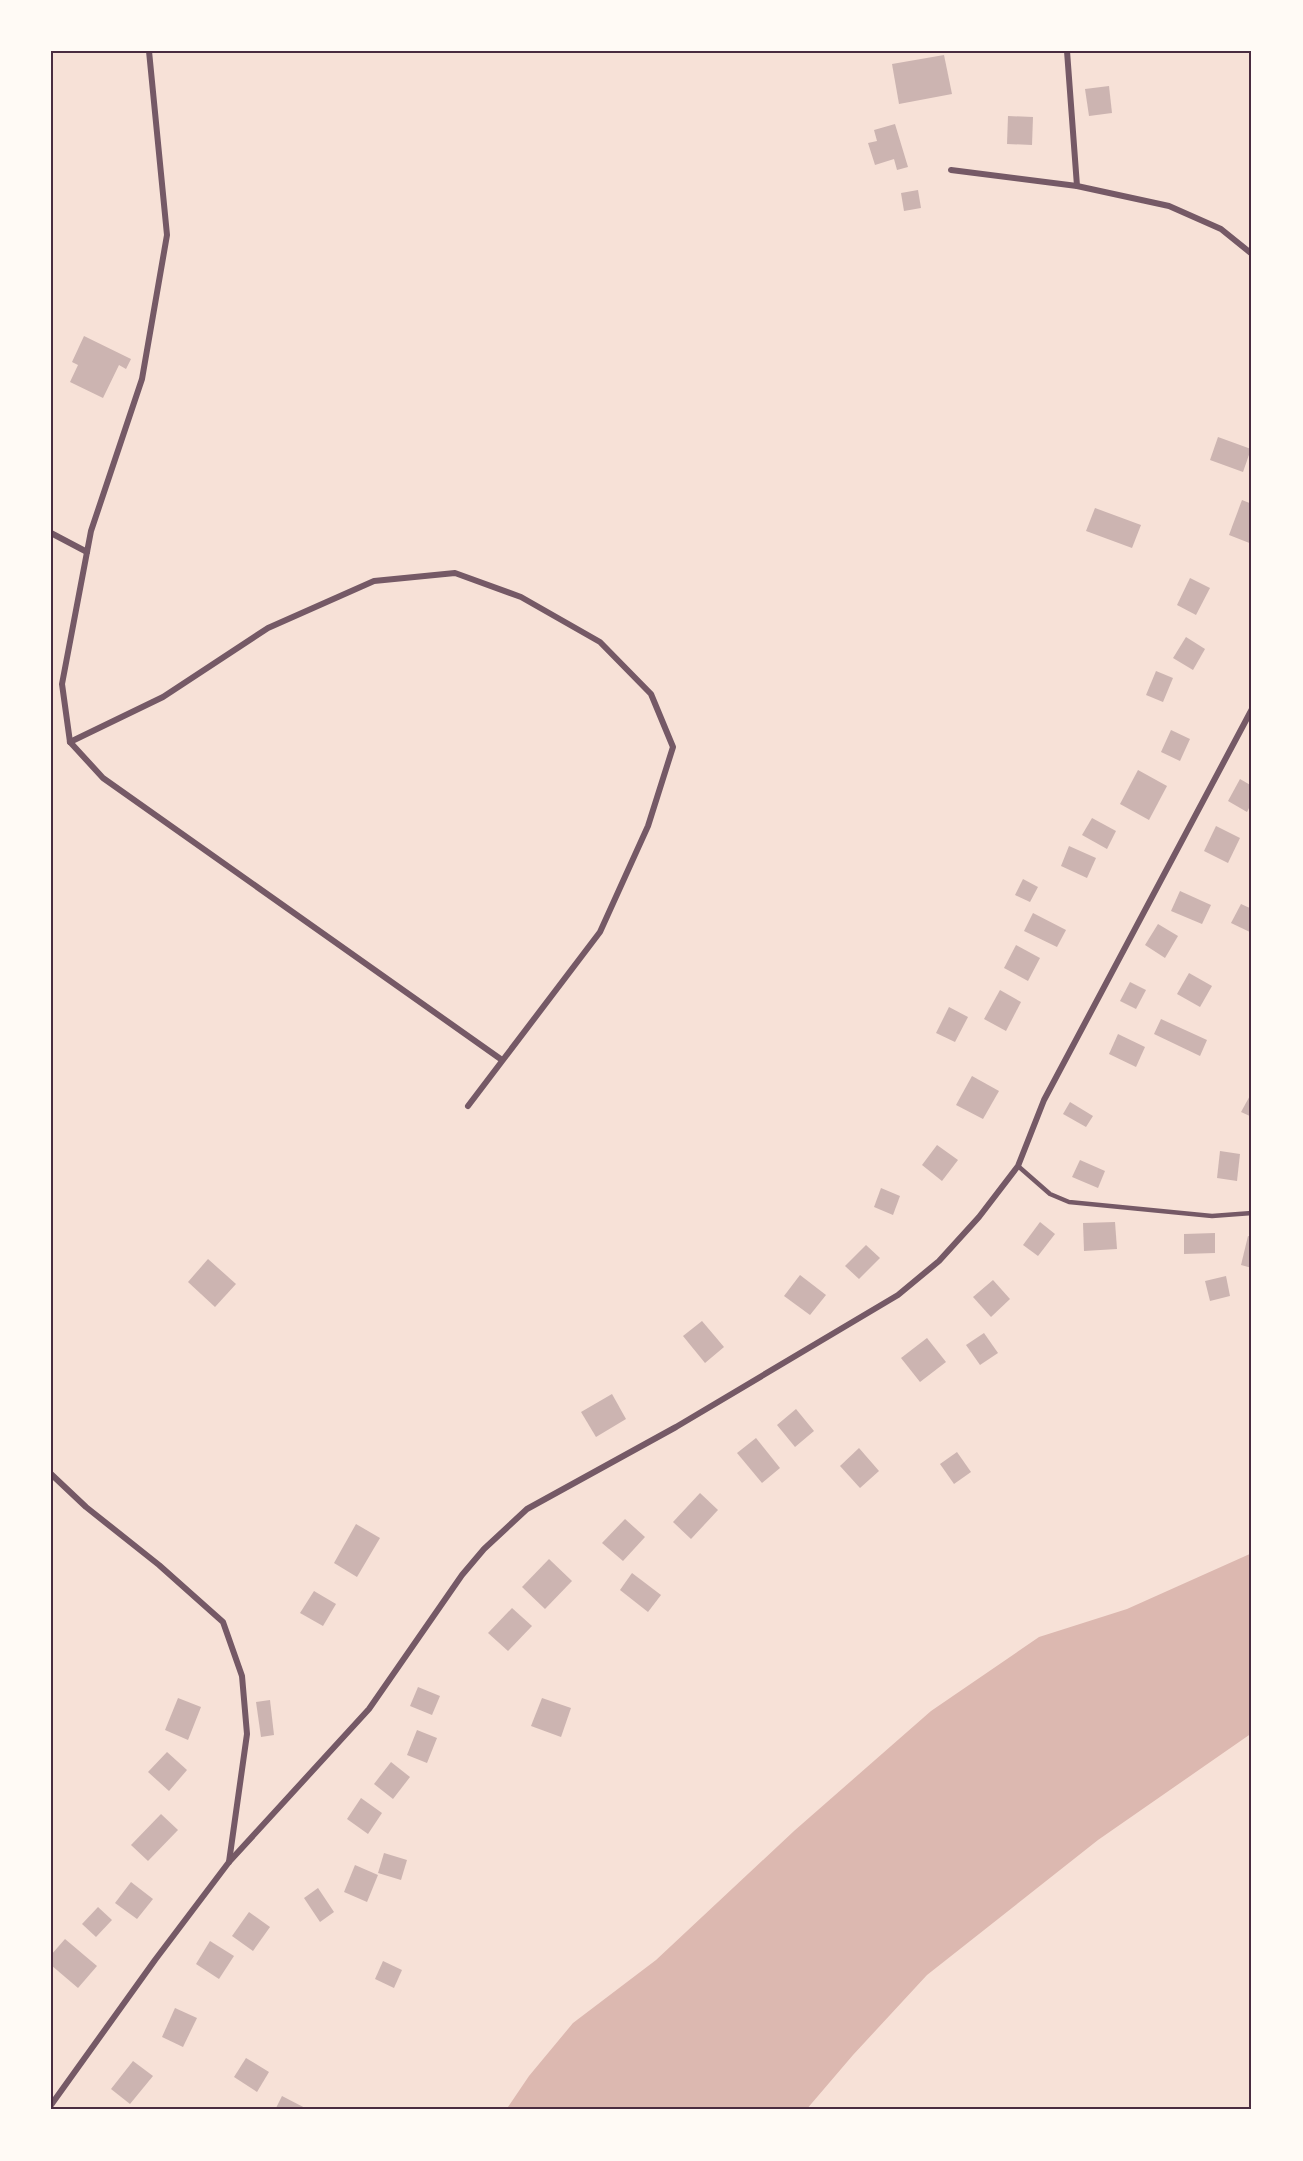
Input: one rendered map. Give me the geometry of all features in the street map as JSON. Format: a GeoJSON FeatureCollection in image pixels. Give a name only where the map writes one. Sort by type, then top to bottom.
{"type":"FeatureCollection","features":[{"type":"Feature","properties":{"kind":"street"},"geometry":{"type":"LineString","coordinates":[[149,51],[167,235],[142,379],[91,531],[62,684],[70,742],[103,778],[502,1060]]}},
{"type":"Feature","properties":{"kind":"street"},"geometry":{"type":"LineString","coordinates":[[1067,51],[1077,186]]}},
{"type":"Feature","properties":{"kind":"street"},"geometry":{"type":"LineString","coordinates":[[951,170],[1077,186],[1169,206],[1221,229],[1252,254]]}},
{"type":"Feature","properties":{"kind":"street"},"geometry":{"type":"LineString","coordinates":[[51,533],[87,552]]}},
{"type":"Feature","properties":{"kind":"street"},"geometry":{"type":"LineString","coordinates":[[70,742],[163,697],[268,628],[374,581],[455,573],[521,597],[600,642],[651,694],[673,747],[648,826],[600,932],[468,1107]]}},
{"type":"Feature","properties":{"kind":"street"},"geometry":{"type":"LineString","coordinates":[[51,2105],[229,1862],[369,1709],[462,1575],[484,1549],[526,1509],[676,1427],[898,1295],[939,1262],[979,1217],[1018,1166],[1044,1100],[1252,709]]}},
{"type":"Feature","properties":{"kind":"street"},"geometry":{"type":"LineString","coordinates":[[51,1474],[86,1507],[159,1565],[223,1622],[242,1676],[247,1734],[229,1862]]}},
{"type":"Feature","properties":{"kind":"lane"},"geometry":{"type":"LineString","coordinates":[[1018,1166],[1050,1194],[1069,1202],[1212,1216],[1252,1213]]}},
{"type":"Feature","properties":{"kind":"shaded area"},"geometry":{"type":"Polygon","coordinates":[[[1252,1553],[1252,1733],[1098,1840],[927,1975],[806,2110],[506,2110],[529,2076],[573,2023],[656,1960],[794,1831],[931,1711],[1039,1637],[1127,1609],[1252,1553]]]}},
{"type":"Feature","properties":{"kind":"building"},"geometry":{"type":"Polygon","coordinates":[[[944,55],[952,94],[899,104],[892,64],[944,55]]]}},
{"type":"Feature","properties":{"kind":"building"},"geometry":{"type":"Polygon","coordinates":[[[1109,86],[1112,113],[1089,116],[1085,89],[1109,86]]]}},
{"type":"Feature","properties":{"kind":"building"},"geometry":{"type":"Polygon","coordinates":[[[1008,116],[1033,117],[1032,145],[1007,144],[1008,116]]]}},
{"type":"Feature","properties":{"kind":"building"},"geometry":{"type":"Polygon","coordinates":[[[895,124],[908,167],[897,170],[894,159],[875,165],[868,143],[877,141],[874,130],[895,124]]]}},
{"type":"Feature","properties":{"kind":"building"},"geometry":{"type":"Polygon","coordinates":[[[918,190],[921,208],[904,211],[901,193],[918,190]]]}},
{"type":"Feature","properties":{"kind":"building"},"geometry":{"type":"Polygon","coordinates":[[[84,336],[131,359],[126,369],[119,365],[103,398],[70,382],[78,365],[72,362],[84,336]]]}},
{"type":"Feature","properties":{"kind":"building"},"geometry":{"type":"Polygon","coordinates":[[[1218,437],[1251,449],[1243,472],[1210,460],[1218,437]]]}},
{"type":"Feature","properties":{"kind":"building"},"geometry":{"type":"Polygon","coordinates":[[[1242,500],[1252,504],[1252,544],[1229,535],[1242,500]]]}},
{"type":"Feature","properties":{"kind":"building"},"geometry":{"type":"Polygon","coordinates":[[[1095,508],[1141,525],[1132,548],[1086,531],[1095,508]]]}},
{"type":"Feature","properties":{"kind":"building"},"geometry":{"type":"Polygon","coordinates":[[[1190,578],[1210,588],[1196,615],[1177,605],[1190,578]]]}},
{"type":"Feature","properties":{"kind":"building"},"geometry":{"type":"Polygon","coordinates":[[[1186,637],[1205,649],[1193,670],[1173,658],[1186,637]]]}},
{"type":"Feature","properties":{"kind":"building"},"geometry":{"type":"Polygon","coordinates":[[[1156,671],[1173,678],[1163,702],[1146,695],[1156,671]]]}},
{"type":"Feature","properties":{"kind":"building"},"geometry":{"type":"Polygon","coordinates":[[[1171,730],[1190,739],[1180,761],[1161,752],[1171,730]]]}},
{"type":"Feature","properties":{"kind":"building"},"geometry":{"type":"Polygon","coordinates":[[[1138,770],[1167,786],[1149,820],[1120,804],[1138,770]]]}},
{"type":"Feature","properties":{"kind":"building"},"geometry":{"type":"Polygon","coordinates":[[[1240,779],[1252,786],[1252,802],[1247,812],[1228,801],[1240,779]]]}},
{"type":"Feature","properties":{"kind":"building"},"geometry":{"type":"Polygon","coordinates":[[[1092,818],[1116,831],[1107,849],[1082,835],[1092,818]]]}},
{"type":"Feature","properties":{"kind":"building"},"geometry":{"type":"Polygon","coordinates":[[[1216,826],[1240,838],[1228,863],[1204,851],[1216,826]]]}},
{"type":"Feature","properties":{"kind":"building"},"geometry":{"type":"Polygon","coordinates":[[[1069,846],[1096,858],[1087,878],[1061,866],[1069,846]]]}},
{"type":"Feature","properties":{"kind":"building"},"geometry":{"type":"Polygon","coordinates":[[[1023,879],[1038,887],[1030,902],[1015,895],[1023,879]]]}},
{"type":"Feature","properties":{"kind":"building"},"geometry":{"type":"Polygon","coordinates":[[[1180,891],[1211,905],[1202,924],[1171,911],[1180,891]]]}},
{"type":"Feature","properties":{"kind":"building"},"geometry":{"type":"Polygon","coordinates":[[[1241,904],[1252,909],[1252,933],[1231,923],[1241,904]]]}},
{"type":"Feature","properties":{"kind":"building"},"geometry":{"type":"Polygon","coordinates":[[[1033,913],[1066,930],[1057,947],[1024,931],[1033,913]]]}},
{"type":"Feature","properties":{"kind":"building"},"geometry":{"type":"Polygon","coordinates":[[[1158,924],[1178,936],[1165,958],[1145,945],[1158,924]]]}},
{"type":"Feature","properties":{"kind":"building"},"geometry":{"type":"Polygon","coordinates":[[[1016,945],[1040,958],[1028,981],[1004,968],[1016,945]]]}},
{"type":"Feature","properties":{"kind":"building"},"geometry":{"type":"Polygon","coordinates":[[[1189,973],[1212,986],[1200,1007],[1177,994],[1189,973]]]}},
{"type":"Feature","properties":{"kind":"building"},"geometry":{"type":"Polygon","coordinates":[[[1130,982],[1146,990],[1136,1009],[1120,1001],[1130,982]]]}},
{"type":"Feature","properties":{"kind":"building"},"geometry":{"type":"Polygon","coordinates":[[[1000,990],[1021,1002],[1006,1031],[984,1019],[1000,990]]]}},
{"type":"Feature","properties":{"kind":"building"},"geometry":{"type":"Polygon","coordinates":[[[949,1007],[968,1017],[955,1042],[936,1033],[949,1007]]]}},
{"type":"Feature","properties":{"kind":"building"},"geometry":{"type":"Polygon","coordinates":[[[1161,1019],[1207,1040],[1200,1056],[1154,1034],[1161,1019]]]}},
{"type":"Feature","properties":{"kind":"building"},"geometry":{"type":"Polygon","coordinates":[[[1118,1034],[1145,1047],[1136,1067],[1109,1054],[1118,1034]]]}},
{"type":"Feature","properties":{"kind":"building"},"geometry":{"type":"Polygon","coordinates":[[[972,1076],[999,1091],[983,1119],[956,1105],[972,1076]]]}},
{"type":"Feature","properties":{"kind":"building"},"geometry":{"type":"Polygon","coordinates":[[[1252,1092],[1252,1117],[1241,1112],[1252,1092]]]}},
{"type":"Feature","properties":{"kind":"building"},"geometry":{"type":"Polygon","coordinates":[[[1070,1102],[1093,1116],[1086,1127],[1063,1114],[1070,1102]]]}},
{"type":"Feature","properties":{"kind":"building"},"geometry":{"type":"Polygon","coordinates":[[[937,1145],[958,1160],[942,1181],[922,1165],[937,1145]]]}},
{"type":"Feature","properties":{"kind":"building"},"geometry":{"type":"Polygon","coordinates":[[[1220,1151],[1240,1154],[1237,1181],[1217,1178],[1220,1151]]]}},
{"type":"Feature","properties":{"kind":"building"},"geometry":{"type":"Polygon","coordinates":[[[1080,1160],[1105,1171],[1098,1188],[1072,1177],[1080,1160]]]}},
{"type":"Feature","properties":{"kind":"building"},"geometry":{"type":"Polygon","coordinates":[[[881,1188],[900,1196],[893,1215],[874,1207],[881,1188]]]}},
{"type":"Feature","properties":{"kind":"building"},"geometry":{"type":"Polygon","coordinates":[[[1040,1222],[1055,1234],[1038,1256],[1023,1245],[1040,1222]]]}},
{"type":"Feature","properties":{"kind":"building"},"geometry":{"type":"Polygon","coordinates":[[[1115,1222],[1117,1249],[1084,1251],[1083,1223],[1115,1222]]]}},
{"type":"Feature","properties":{"kind":"building"},"geometry":{"type":"Polygon","coordinates":[[[1215,1233],[1215,1253],[1184,1254],[1184,1234],[1215,1233]]]}},
{"type":"Feature","properties":{"kind":"building"},"geometry":{"type":"Polygon","coordinates":[[[1248,1236],[1252,1237],[1252,1268],[1241,1265],[1248,1236]]]}},
{"type":"Feature","properties":{"kind":"building"},"geometry":{"type":"Polygon","coordinates":[[[866,1245],[880,1258],[859,1279],[845,1266],[866,1245]]]}},
{"type":"Feature","properties":{"kind":"building"},"geometry":{"type":"Polygon","coordinates":[[[208,1259],[236,1284],[215,1307],[188,1282],[208,1259]]]}},
{"type":"Feature","properties":{"kind":"building"},"geometry":{"type":"Polygon","coordinates":[[[800,1275],[826,1295],[810,1315],[784,1296],[800,1275]]]}},
{"type":"Feature","properties":{"kind":"building"},"geometry":{"type":"Polygon","coordinates":[[[1226,1276],[1230,1296],[1210,1301],[1205,1281],[1226,1276]]]}},
{"type":"Feature","properties":{"kind":"building"},"geometry":{"type":"Polygon","coordinates":[[[993,1280],[1010,1299],[991,1317],[973,1297],[993,1280]]]}},
{"type":"Feature","properties":{"kind":"building"},"geometry":{"type":"Polygon","coordinates":[[[702,1321],[724,1347],[705,1363],[683,1336],[702,1321]]]}},
{"type":"Feature","properties":{"kind":"building"},"geometry":{"type":"Polygon","coordinates":[[[984,1333],[998,1353],[980,1365],[966,1345],[984,1333]]]}},
{"type":"Feature","properties":{"kind":"building"},"geometry":{"type":"Polygon","coordinates":[[[927,1338],[946,1362],[920,1382],[901,1358],[927,1338]]]}},
{"type":"Feature","properties":{"kind":"building"},"geometry":{"type":"Polygon","coordinates":[[[612,1394],[626,1419],[596,1437],[581,1412],[612,1394]]]}},
{"type":"Feature","properties":{"kind":"building"},"geometry":{"type":"Polygon","coordinates":[[[796,1409],[814,1431],[795,1447],[777,1425],[796,1409]]]}},
{"type":"Feature","properties":{"kind":"building"},"geometry":{"type":"Polygon","coordinates":[[[756,1438],[780,1468],[762,1483],[737,1453],[756,1438]]]}},
{"type":"Feature","properties":{"kind":"building"},"geometry":{"type":"Polygon","coordinates":[[[859,1448],[879,1471],[860,1488],[840,1466],[859,1448]]]}},
{"type":"Feature","properties":{"kind":"building"},"geometry":{"type":"Polygon","coordinates":[[[957,1452],[971,1472],[954,1484],[940,1464],[957,1452]]]}},
{"type":"Feature","properties":{"kind":"building"},"geometry":{"type":"Polygon","coordinates":[[[700,1493],[718,1510],[691,1539],[673,1522],[700,1493]]]}},
{"type":"Feature","properties":{"kind":"building"},"geometry":{"type":"Polygon","coordinates":[[[625,1519],[645,1537],[623,1561],[602,1543],[625,1519]]]}},
{"type":"Feature","properties":{"kind":"building"},"geometry":{"type":"Polygon","coordinates":[[[356,1524],[380,1538],[357,1577],[334,1563],[356,1524]]]}},
{"type":"Feature","properties":{"kind":"building"},"geometry":{"type":"Polygon","coordinates":[[[549,1559],[572,1581],[545,1609],[522,1587],[549,1559]]]}},
{"type":"Feature","properties":{"kind":"building"},"geometry":{"type":"Polygon","coordinates":[[[632,1573],[661,1595],[648,1612],[620,1590],[632,1573]]]}},
{"type":"Feature","properties":{"kind":"building"},"geometry":{"type":"Polygon","coordinates":[[[314,1591],[336,1604],[323,1626],[300,1613],[314,1591]]]}},
{"type":"Feature","properties":{"kind":"building"},"geometry":{"type":"Polygon","coordinates":[[[512,1608],[532,1626],[508,1651],[488,1633],[512,1608]]]}},
{"type":"Feature","properties":{"kind":"building"},"geometry":{"type":"Polygon","coordinates":[[[418,1687],[440,1696],[432,1715],[410,1706],[418,1687]]]}},
{"type":"Feature","properties":{"kind":"building"},"geometry":{"type":"Polygon","coordinates":[[[178,1698],[201,1707],[188,1740],[165,1730],[178,1698]]]}},
{"type":"Feature","properties":{"kind":"building"},"geometry":{"type":"Polygon","coordinates":[[[542,1698],[571,1708],[561,1737],[531,1726],[542,1698]]]}},
{"type":"Feature","properties":{"kind":"building"},"geometry":{"type":"Polygon","coordinates":[[[270,1700],[274,1735],[261,1737],[256,1702],[270,1700]]]}},
{"type":"Feature","properties":{"kind":"building"},"geometry":{"type":"Polygon","coordinates":[[[417,1730],[437,1738],[427,1763],[407,1755],[417,1730]]]}},
{"type":"Feature","properties":{"kind":"building"},"geometry":{"type":"Polygon","coordinates":[[[167,1752],[187,1770],[169,1791],[148,1772],[167,1752]]]}},
{"type":"Feature","properties":{"kind":"building"},"geometry":{"type":"Polygon","coordinates":[[[391,1762],[410,1777],[393,1799],[374,1784],[391,1762]]]}},
{"type":"Feature","properties":{"kind":"building"},"geometry":{"type":"Polygon","coordinates":[[[361,1798],[382,1813],[368,1834],[347,1819],[361,1798]]]}},
{"type":"Feature","properties":{"kind":"building"},"geometry":{"type":"Polygon","coordinates":[[[161,1814],[178,1830],[148,1861],[131,1845],[161,1814]]]}},
{"type":"Feature","properties":{"kind":"building"},"geometry":{"type":"Polygon","coordinates":[[[384,1853],[407,1860],[401,1880],[378,1873],[384,1853]]]}},
{"type":"Feature","properties":{"kind":"building"},"geometry":{"type":"Polygon","coordinates":[[[355,1865],[378,1875],[367,1902],[344,1892],[355,1865]]]}},
{"type":"Feature","properties":{"kind":"building"},"geometry":{"type":"Polygon","coordinates":[[[131,1882],[153,1899],[137,1919],[115,1903],[131,1882]]]}},
{"type":"Feature","properties":{"kind":"building"},"geometry":{"type":"Polygon","coordinates":[[[318,1888],[334,1912],[320,1922],[304,1898],[318,1888]]]}},
{"type":"Feature","properties":{"kind":"building"},"geometry":{"type":"Polygon","coordinates":[[[98,1907],[112,1920],[96,1937],[82,1924],[98,1907]]]}},
{"type":"Feature","properties":{"kind":"building"},"geometry":{"type":"Polygon","coordinates":[[[249,1912],[270,1927],[253,1951],[232,1936],[249,1912]]]}},
{"type":"Feature","properties":{"kind":"building"},"geometry":{"type":"Polygon","coordinates":[[[65,1939],[97,1966],[78,1988],[51,1965],[51,1955],[65,1939]]]}},
{"type":"Feature","properties":{"kind":"building"},"geometry":{"type":"Polygon","coordinates":[[[210,1941],[234,1956],[219,1979],[196,1964],[210,1941]]]}},
{"type":"Feature","properties":{"kind":"building"},"geometry":{"type":"Polygon","coordinates":[[[383,1961],[402,1970],[394,1988],[375,1979],[383,1961]]]}},
{"type":"Feature","properties":{"kind":"building"},"geometry":{"type":"Polygon","coordinates":[[[175,2008],[197,2018],[183,2047],[162,2037],[175,2008]]]}},
{"type":"Feature","properties":{"kind":"building"},"geometry":{"type":"Polygon","coordinates":[[[246,2058],[269,2072],[257,2092],[234,2077],[246,2058]]]}},
{"type":"Feature","properties":{"kind":"building"},"geometry":{"type":"Polygon","coordinates":[[[133,2061],[153,2076],[130,2104],[111,2089],[133,2061]]]}},
{"type":"Feature","properties":{"kind":"building"},"geometry":{"type":"Polygon","coordinates":[[[282,2096],[309,2110],[275,2110],[282,2096]]]}}]}
